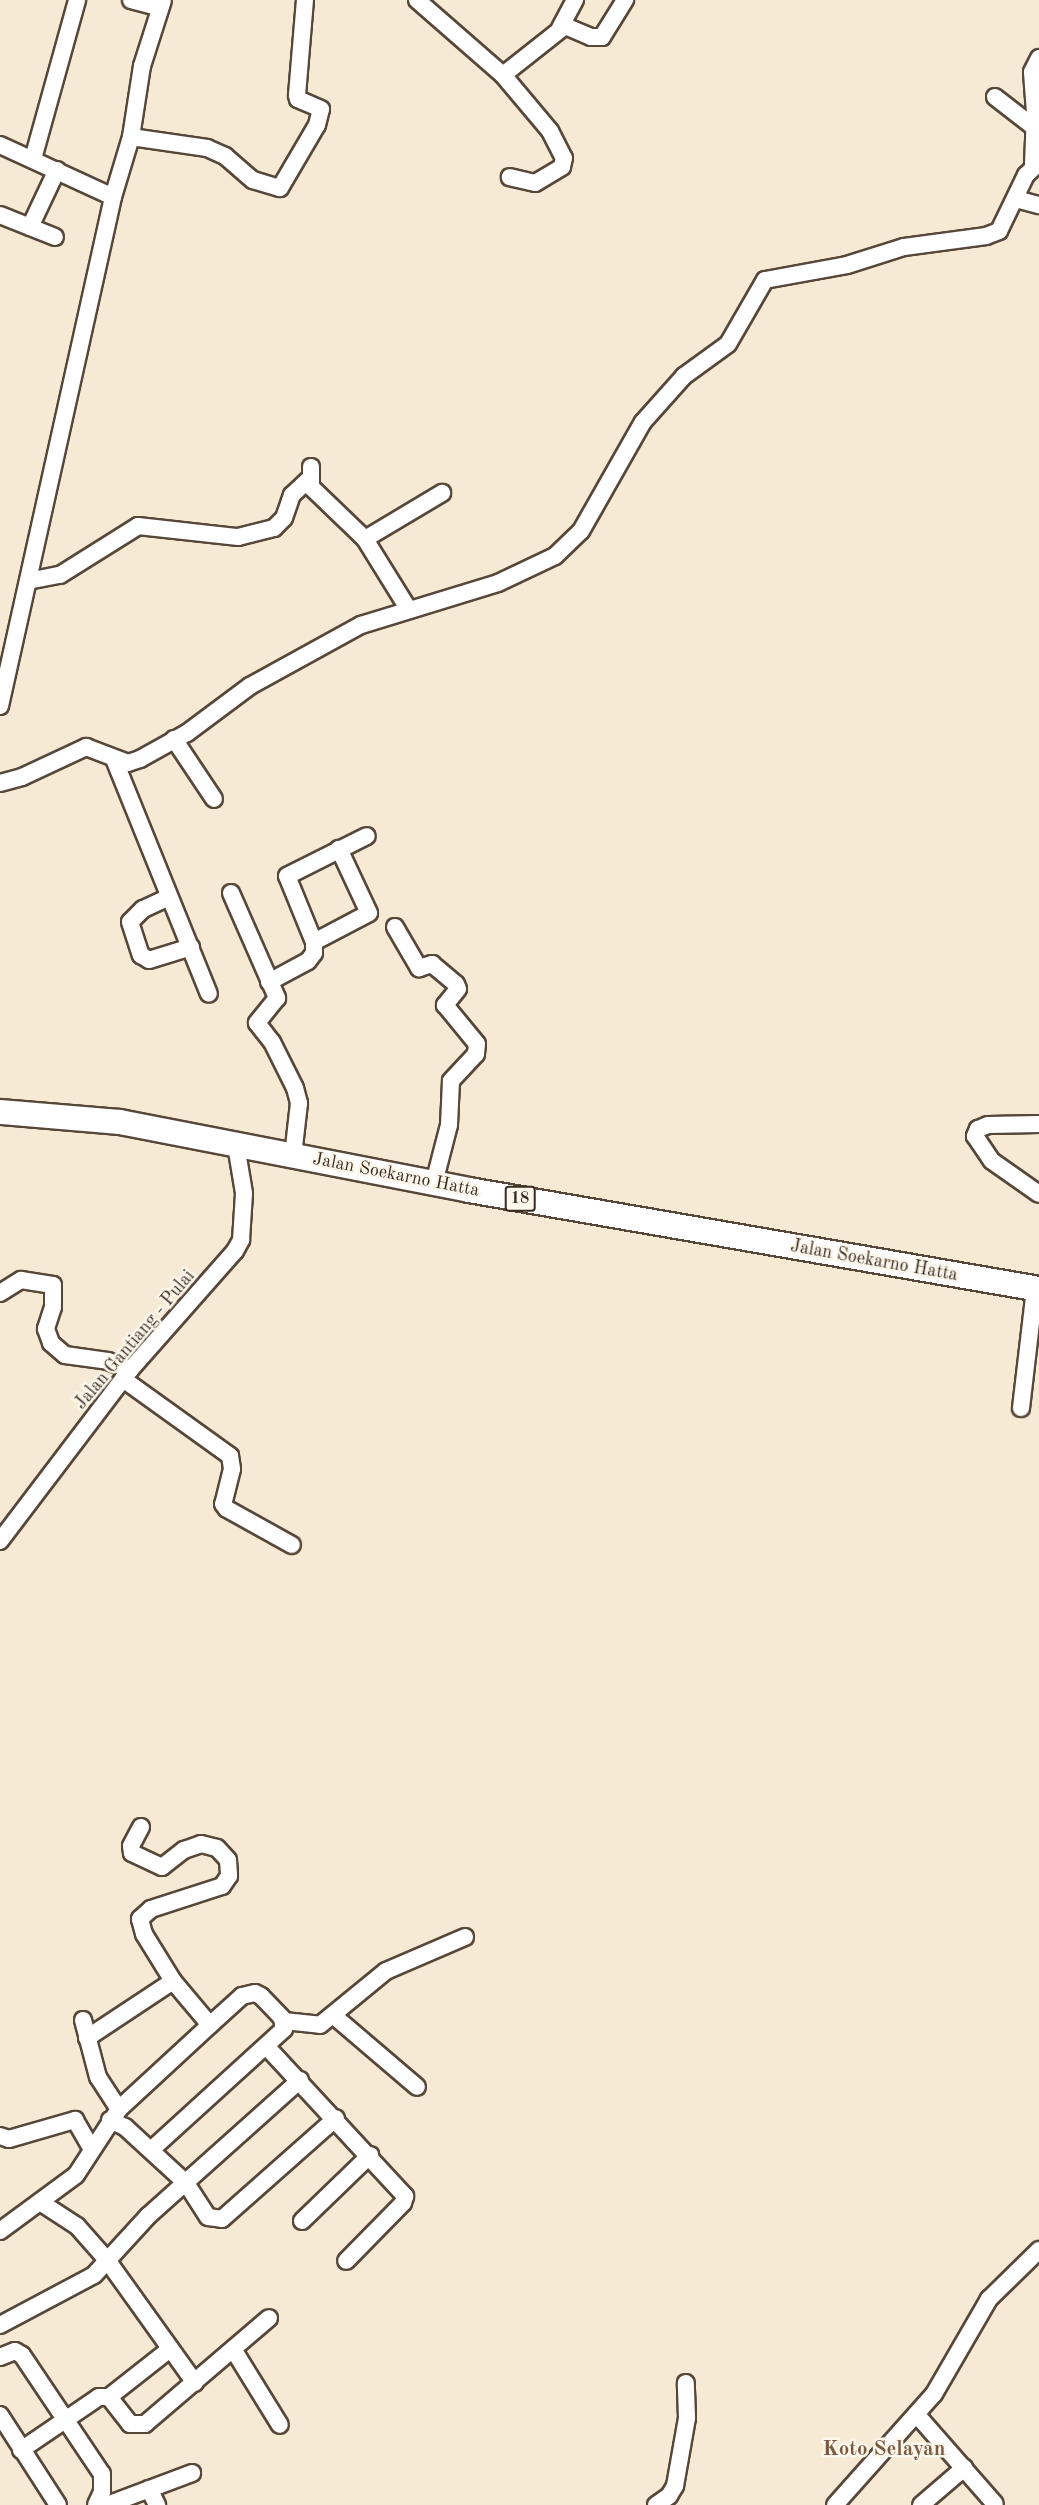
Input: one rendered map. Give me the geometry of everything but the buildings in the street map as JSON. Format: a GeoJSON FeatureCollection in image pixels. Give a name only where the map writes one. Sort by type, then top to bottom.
{"type":"FeatureCollection","features":[{"type":"Feature","properties":{"kind":"highway","name":"Jalan Soekarno Hatta"},"geometry":{"type":"LineString","coordinates":[[0,1112],[120,1122],[434,1182],[1037,1289]]}},
{"type":"Feature","properties":{"kind":"street"},"geometry":{"type":"LineString","coordinates":[[33,159],[77,0]]}},
{"type":"Feature","properties":{"kind":"street"},"geometry":{"type":"LineString","coordinates":[[0,706],[113,197],[131,137],[142,66],[161,4],[131,0]]}},
{"type":"Feature","properties":{"kind":"street"},"geometry":{"type":"LineString","coordinates":[[131,137],[216,151],[253,180],[279,188],[317,125],[321,110],[303,102],[297,95],[305,0]]}},
{"type":"Feature","properties":{"kind":"street"},"geometry":{"type":"LineString","coordinates":[[417,0],[503,75],[550,130],[564,158],[562,167],[535,183],[510,177]]}},
{"type":"Feature","properties":{"kind":"street"},"geometry":{"type":"LineString","coordinates":[[503,75],[560,28],[575,0]]}},
{"type":"Feature","properties":{"kind":"street"},"geometry":{"type":"LineString","coordinates":[[560,28],[570,25],[591,37],[602,37],[625,0]]}},
{"type":"Feature","properties":{"kind":"street"},"geometry":{"type":"LineString","coordinates":[[0,783],[22,777],[86,747],[128,763],[174,739],[282,667],[361,625],[498,583],[536,567],[569,546],[643,422],[684,376],[728,344],[765,280],[847,265],[904,247],[986,236],[999,231],[1036,164],[1032,72],[1039,58]]}},
{"type":"Feature","properties":{"kind":"street"},"geometry":{"type":"LineString","coordinates":[[995,98],[1035,128]]}},
{"type":"Feature","properties":{"kind":"street"},"geometry":{"type":"LineString","coordinates":[[0,145],[113,197]]}},
{"type":"Feature","properties":{"kind":"street"},"geometry":{"type":"LineString","coordinates":[[30,228],[57,170]]}},
{"type":"Feature","properties":{"kind":"street"},"geometry":{"type":"LineString","coordinates":[[1016,199],[1039,205]]}},
{"type":"Feature","properties":{"kind":"street"},"geometry":{"type":"LineString","coordinates":[[0,215],[55,237]]}},
{"type":"Feature","properties":{"kind":"street"},"geometry":{"type":"LineString","coordinates":[[28,581],[60,575],[138,526],[238,537],[274,528],[284,518],[292,495],[310,473],[311,487],[365,539],[409,610]]}},
{"type":"Feature","properties":{"kind":"street"},"geometry":{"type":"LineString","coordinates":[[365,539],[442,493]]}},
{"type":"Feature","properties":{"kind":"street"},"geometry":{"type":"LineString","coordinates":[[174,739],[214,799]]}},
{"type":"Feature","properties":{"kind":"street"},"geometry":{"type":"LineString","coordinates":[[114,759],[150,846],[167,898],[191,947],[208,994]]}},
{"type":"Feature","properties":{"kind":"street"},"geometry":{"type":"LineString","coordinates":[[268,982],[308,961],[314,942],[287,876],[367,836]]}},
{"type":"Feature","properties":{"kind":"street"},"geometry":{"type":"LineString","coordinates":[[314,942],[369,914],[339,849]]}},
{"type":"Feature","properties":{"kind":"street"},"geometry":{"type":"LineString","coordinates":[[231,893],[276,1004],[259,1017],[257,1023],[272,1042],[295,1088],[299,1103],[293,1156]]}},
{"type":"Feature","properties":{"kind":"street"},"geometry":{"type":"LineString","coordinates":[[167,898],[143,909],[130,922],[141,956],[149,960],[191,947]]}},
{"type":"Feature","properties":{"kind":"street"},"geometry":{"type":"LineString","coordinates":[[395,927],[419,968],[432,964],[456,984],[457,992],[446,1005],[477,1044],[476,1054],[451,1081],[449,1125],[434,1182]]}},
{"type":"Feature","properties":{"kind":"street"},"geometry":{"type":"LineString","coordinates":[[1039,1124],[988,1125],[978,1130],[975,1136],[992,1161],[1039,1194]]}},
{"type":"Feature","properties":{"kind":"street","name":"Jalan Gantiang - Pulai"},"geometry":{"type":"LineString","coordinates":[[0,1541],[127,1375],[226,1262],[241,1240],[244,1193],[236,1145]]}},
{"type":"Feature","properties":{"kind":"street"},"geometry":{"type":"LineString","coordinates":[[0,1293],[21,1280],[53,1286],[53,1307],[46,1329],[51,1343],[65,1355],[108,1361],[230,1456],[233,1461],[223,1504],[227,1509],[292,1545]]}},
{"type":"Feature","properties":{"kind":"street"},"geometry":{"type":"LineString","coordinates":[[1021,1408],[1037,1289]]}},
{"type":"Feature","properties":{"kind":"street"},"geometry":{"type":"LineString","coordinates":[[141,1827],[131,1846],[136,1857],[165,1868],[180,1852],[201,1844],[217,1848],[230,1867],[229,1876],[222,1886],[151,1909],[140,1919],[144,1934],[173,1981],[210,2025]]}},
{"type":"Feature","properties":{"kind":"street"},"geometry":{"type":"LineString","coordinates":[[0,2231],[76,2175],[115,2115],[210,2025],[249,1993],[261,1996],[284,2021],[314,2027],[334,2016],[386,1971],[465,1937]]}},
{"type":"Feature","properties":{"kind":"street"},"geometry":{"type":"LineString","coordinates":[[87,2038],[173,1981]]}},
{"type":"Feature","properties":{"kind":"street"},"geometry":{"type":"LineString","coordinates":[[334,2016],[417,2086]]}},
{"type":"Feature","properties":{"kind":"street"},"geometry":{"type":"LineString","coordinates":[[83,2020],[98,2077],[115,2115],[186,2183],[208,2217],[222,2219],[336,2118]]}},
{"type":"Feature","properties":{"kind":"street"},"geometry":{"type":"LineString","coordinates":[[151,2150],[284,2029],[284,2021]]}},
{"type":"Feature","properties":{"kind":"street"},"geometry":{"type":"LineString","coordinates":[[266,2046],[336,2118],[405,2196],[403,2203],[346,2261]]}},
{"type":"Feature","properties":{"kind":"street"},"geometry":{"type":"LineString","coordinates":[[0,2325],[85,2281],[186,2183],[300,2080]]}},
{"type":"Feature","properties":{"kind":"street"},"geometry":{"type":"LineString","coordinates":[[0,2136],[9,2139],[75,2120],[79,2122],[92,2150]]}},
{"type":"Feature","properties":{"kind":"street"},"geometry":{"type":"LineString","coordinates":[[302,2221],[370,2155]]}},
{"type":"Feature","properties":{"kind":"street"},"geometry":{"type":"LineString","coordinates":[[40,2202],[77,2226],[107,2260],[195,2383]]}},
{"type":"Feature","properties":{"kind":"street"},"geometry":{"type":"LineString","coordinates":[[835,2505],[917,2415],[956,2362],[989,2299],[1039,2250]]}},
{"type":"Feature","properties":{"kind":"street"},"geometry":{"type":"LineString","coordinates":[[109,2397],[125,2421],[140,2425],[195,2383],[269,2318]]}},
{"type":"Feature","properties":{"kind":"street"},"geometry":{"type":"LineString","coordinates":[[21,2450],[99,2397],[109,2397],[170,2349]]}},
{"type":"Feature","properties":{"kind":"street"},"geometry":{"type":"LineString","coordinates":[[233,2349],[280,2425]]}},
{"type":"Feature","properties":{"kind":"street"},"geometry":{"type":"LineString","coordinates":[[2,2350],[15,2351],[22,2355],[102,2474],[102,2492],[96,2505]]}},
{"type":"Feature","properties":{"kind":"street"},"geometry":{"type":"LineString","coordinates":[[656,2505],[669,2496],[675,2486],[688,2410],[686,2383]]}},
{"type":"Feature","properties":{"kind":"street"},"geometry":{"type":"LineString","coordinates":[[0,2415],[58,2505]]}},
{"type":"Feature","properties":{"kind":"street"},"geometry":{"type":"LineString","coordinates":[[917,2415],[995,2504]]}},
{"type":"Feature","properties":{"kind":"street"},"geometry":{"type":"LineString","coordinates":[[921,2505],[964,2468]]}},
{"type":"Feature","properties":{"kind":"street"},"geometry":{"type":"LineString","coordinates":[[107,2505],[192,2473]]}},
{"type":"Feature","properties":{"kind":"street"},"geometry":{"type":"LineString","coordinates":[[149,2489],[157,2505]]}},
{"type":"Feature","properties":{"kind":"district","name":"Koto Selayan"},"geometry":{"type":"Point","coordinates":[884,2450]}}]}
